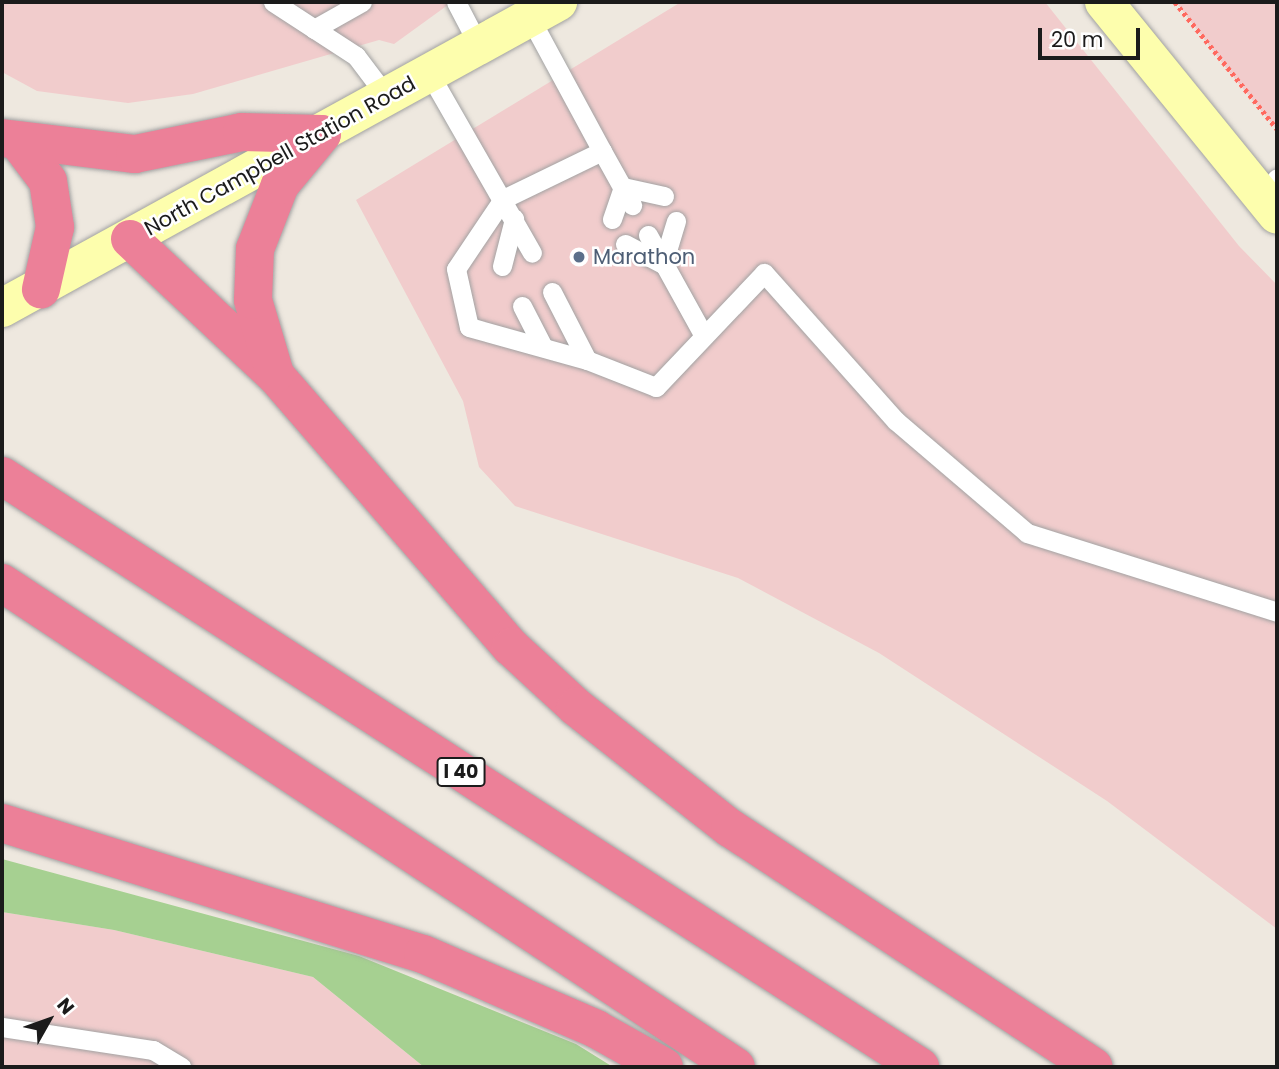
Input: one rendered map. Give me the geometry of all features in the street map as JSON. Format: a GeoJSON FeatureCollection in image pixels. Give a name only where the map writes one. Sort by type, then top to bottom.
{"type":"FeatureCollection","features":[{"type":"Feature","properties":{"kind":"highway"},"geometry":{"type":"LineString","coordinates":[[11,141],[135,154],[242,131],[322,134]]}},
{"type":"Feature","properties":{"kind":"highway"},"geometry":{"type":"LineString","coordinates":[[276,376],[253,300],[255,249],[280,185],[322,134]]}},
{"type":"Feature","properties":{"kind":"highway"},"geometry":{"type":"LineString","coordinates":[[11,141],[48,181],[55,227],[41,289]]}},
{"type":"Feature","properties":{"kind":"highway"},"geometry":{"type":"LineString","coordinates":[[130,239],[276,376],[511,647],[576,707],[730,828],[1094,1067]]}},
{"type":"Feature","properties":{"kind":"highway","name":"I 40"},"geometry":{"type":"LineString","coordinates":[[2,476],[920,1067]]}},
{"type":"Feature","properties":{"kind":"highway"},"geometry":{"type":"LineString","coordinates":[[2,583],[736,1067]]}},
{"type":"Feature","properties":{"kind":"highway"},"geometry":{"type":"LineString","coordinates":[[2,823],[423,954],[596,1030],[664,1067]]}},
{"type":"Feature","properties":{"kind":"street"},"geometry":{"type":"LineString","coordinates":[[1104,2],[1272,197]]}},
{"type":"Feature","properties":{"kind":"street","name":"North Campbell Station Road"},"geometry":{"type":"LineString","coordinates":[[2,308],[41,289],[544,10]]}},
{"type":"Feature","properties":{"kind":"lane"},"geometry":{"type":"LineString","coordinates":[[273,2],[356,56],[387,97]]}},
{"type":"Feature","properties":{"kind":"lane"},"geometry":{"type":"LineString","coordinates":[[314,29],[362,2]]}},
{"type":"Feature","properties":{"kind":"lane"},"geometry":{"type":"LineString","coordinates":[[456,2],[479,46]]}},
{"type":"Feature","properties":{"kind":"lane"},"geometry":{"type":"LineString","coordinates":[[544,10],[602,151],[632,205]]}},
{"type":"Feature","properties":{"kind":"lane"},"geometry":{"type":"LineString","coordinates":[[429,73],[532,253]]}},
{"type":"Feature","properties":{"kind":"lane"},"geometry":{"type":"LineString","coordinates":[[602,151],[503,199],[456,269],[469,327],[587,360],[656,387],[764,273],[895,421],[1027,533],[1277,612]]}},
{"type":"Feature","properties":{"kind":"lane"},"geometry":{"type":"LineString","coordinates":[[623,187],[664,196]]}},
{"type":"Feature","properties":{"kind":"lane"},"geometry":{"type":"LineString","coordinates":[[612,219],[623,187]]}},
{"type":"Feature","properties":{"kind":"lane"},"geometry":{"type":"LineString","coordinates":[[502,266],[514,219]]}},
{"type":"Feature","properties":{"kind":"lane"},"geometry":{"type":"LineString","coordinates":[[663,264],[676,221]]}},
{"type":"Feature","properties":{"kind":"lane"},"geometry":{"type":"LineString","coordinates":[[648,235],[705,336]]}},
{"type":"Feature","properties":{"kind":"lane"},"geometry":{"type":"LineString","coordinates":[[625,244],[663,264]]}},
{"type":"Feature","properties":{"kind":"lane"},"geometry":{"type":"LineString","coordinates":[[552,292],[587,360]]}},
{"type":"Feature","properties":{"kind":"lane"},"geometry":{"type":"LineString","coordinates":[[522,306],[543,346]]}},
{"type":"Feature","properties":{"kind":"lane"},"geometry":{"type":"LineString","coordinates":[[2,1027],[153,1050],[181,1067]]}},
{"type":"Feature","properties":{"kind":"path"},"geometry":{"type":"LineString","coordinates":[[1175,2],[1277,129]]}},
{"type":"Feature","properties":{"kind":"shaded area"},"geometry":{"type":"Polygon","coordinates":[[[2,2],[452,2],[394,44],[379,40],[193,94],[128,103],[37,91],[2,72],[2,2]]]}},
{"type":"Feature","properties":{"kind":"shaded area"},"geometry":{"type":"Polygon","coordinates":[[[681,2],[1045,2],[1239,246],[1277,285],[1277,929],[1107,801],[879,653],[738,578],[515,506],[479,467],[463,401],[356,200],[681,2]]]}},
{"type":"Feature","properties":{"kind":"shaded area"},"geometry":{"type":"Polygon","coordinates":[[[1176,2],[1277,2],[1277,130],[1226,68],[1176,2]]]}},
{"type":"Feature","properties":{"kind":"shaded area"},"geometry":{"type":"Polygon","coordinates":[[[2,912],[114,930],[313,977],[424,1067],[2,1067],[2,912]]]}},
{"type":"Feature","properties":{"kind":"green space"},"geometry":{"type":"Polygon","coordinates":[[[2,859],[359,956],[576,1044],[613,1067],[424,1067],[313,977],[114,930],[2,912],[2,859]]]}},
{"type":"Feature","properties":{"kind":"place","name":"Marathon"},"geometry":{"type":"Point","coordinates":[579,257]}}]}
